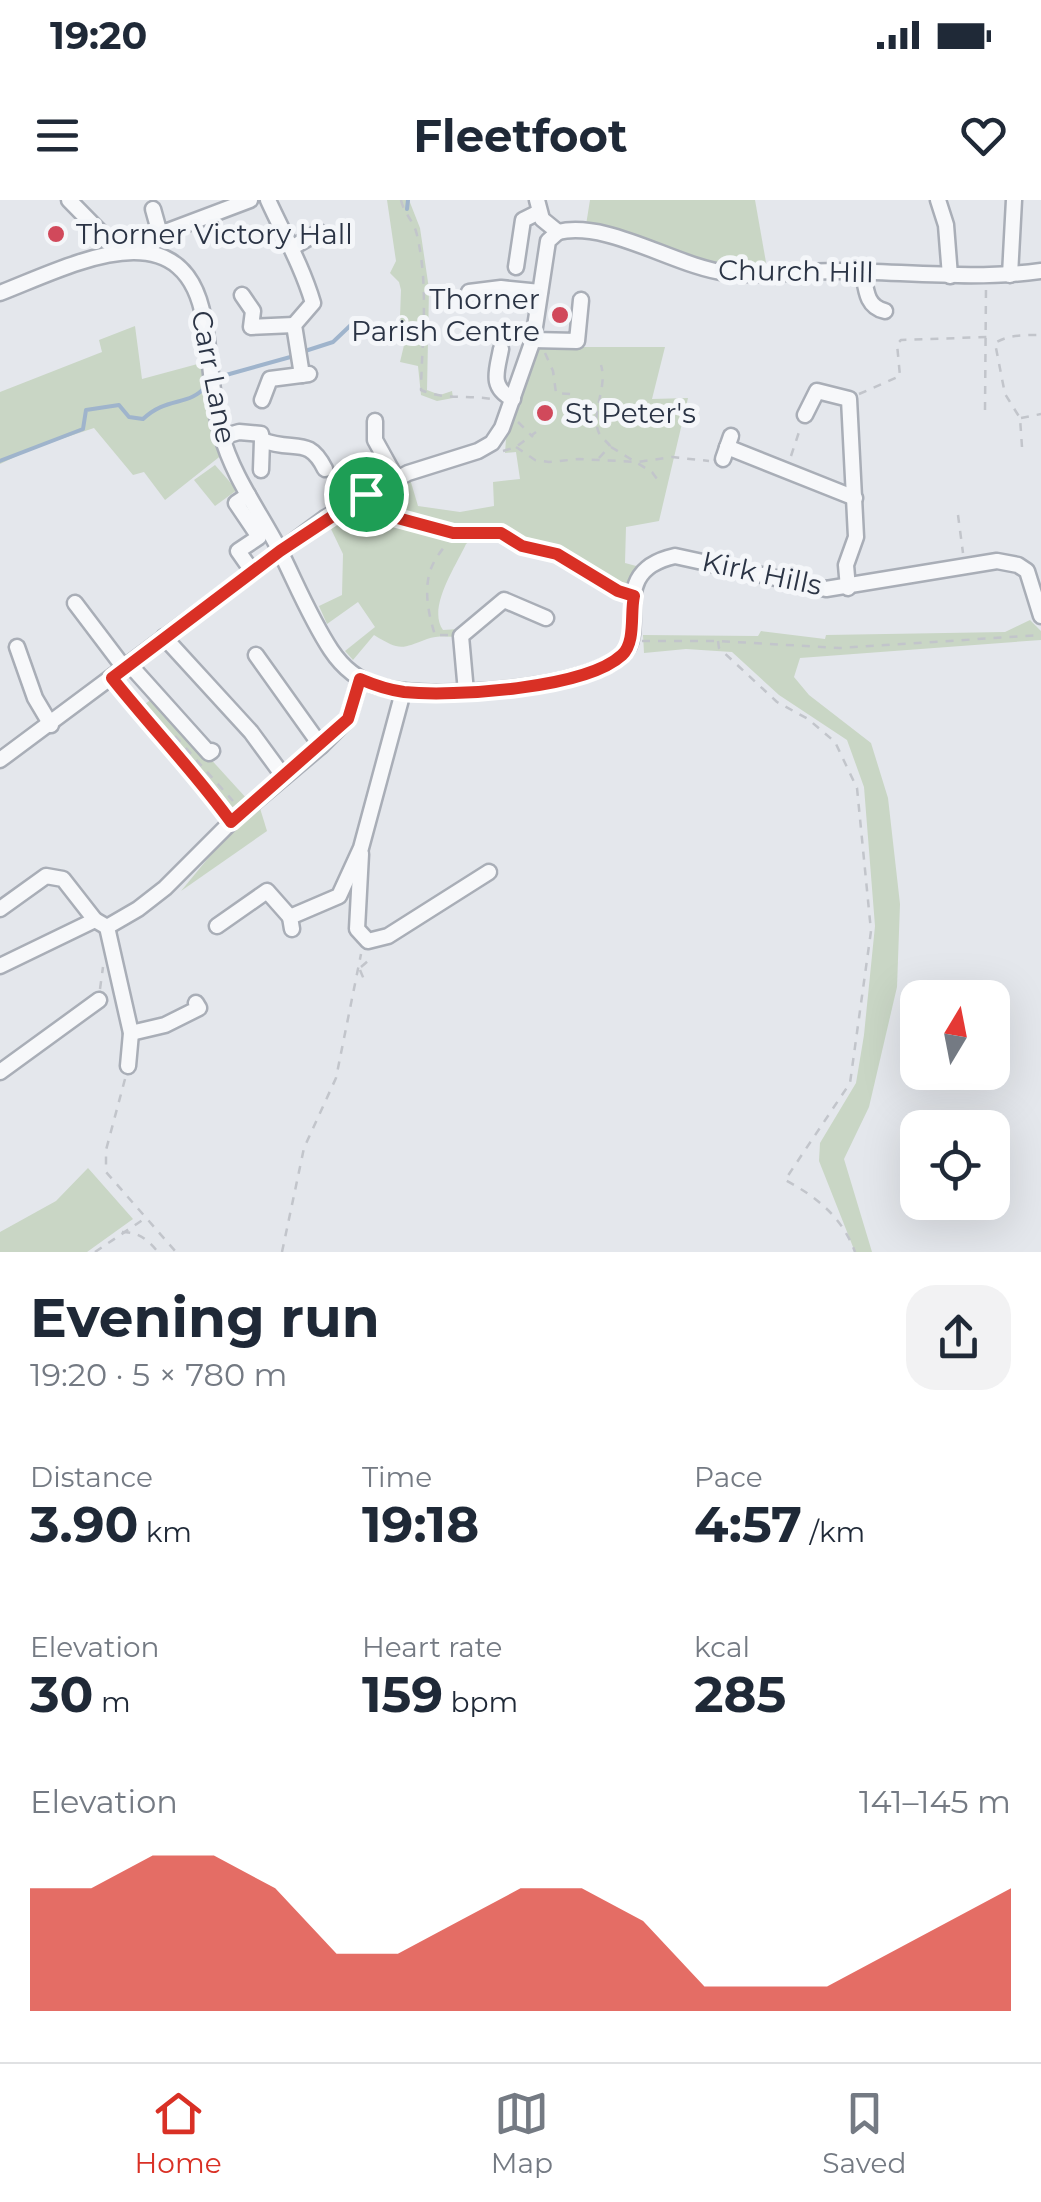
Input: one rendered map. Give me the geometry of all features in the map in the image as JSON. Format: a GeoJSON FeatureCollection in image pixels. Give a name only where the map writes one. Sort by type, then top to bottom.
{"type":"FeatureCollection","features":[{"type":"Feature","properties":{"kind":"street"},"geometry":{"type":"LineString","coordinates":[[70,200],[118,250]]}},
{"type":"Feature","properties":{"kind":"street"},"geometry":{"type":"LineString","coordinates":[[144,251],[160,234],[250,200]]}},
{"type":"Feature","properties":{"kind":"street"},"geometry":{"type":"LineString","coordinates":[[242,295],[253,312],[251,327],[294,325],[313,303],[293,247],[281,233],[268,200]]}},
{"type":"Feature","properties":{"kind":"street"},"geometry":{"type":"LineString","coordinates":[[938,200],[946,224],[950,276]]}},
{"type":"Feature","properties":{"kind":"street"},"geometry":{"type":"LineString","coordinates":[[1002,276],[1014,200]]}},
{"type":"Feature","properties":{"kind":"street"},"geometry":{"type":"LineString","coordinates":[[3,752],[51,725],[252,571],[366,494],[396,478],[478,451],[497,436],[534,340],[548,241],[558,232],[538,206],[523,220],[516,267]]}},
{"type":"Feature","properties":{"kind":"street"},"geometry":{"type":"LineString","coordinates":[[153,209],[160,234]]}},
{"type":"Feature","properties":{"kind":"street"},"geometry":{"type":"LineString","coordinates":[[293,247],[319,232]]}},
{"type":"Feature","properties":{"kind":"street","name":"Church Hill"},"geometry":{"type":"LineString","coordinates":[[558,232],[601,235],[725,273],[1002,276],[1041,271]]}},
{"type":"Feature","properties":{"kind":"street","name":"Carr Lane"},"geometry":{"type":"LineString","coordinates":[[0,293],[118,250],[144,251],[177,264],[196,288],[222,436],[248,495],[318,630],[340,663],[360,679]]}},
{"type":"Feature","properties":{"kind":"street"},"geometry":{"type":"LineString","coordinates":[[863,272],[868,299],[885,311]]}},
{"type":"Feature","properties":{"kind":"street"},"geometry":{"type":"LineString","coordinates":[[469,292],[501,288],[540,292]]}},
{"type":"Feature","properties":{"kind":"street"},"geometry":{"type":"LineString","coordinates":[[534,340],[577,340],[581,300]]}},
{"type":"Feature","properties":{"kind":"street"},"geometry":{"type":"LineString","coordinates":[[263,404],[270,379],[304,370],[294,325]]}},
{"type":"Feature","properties":{"kind":"street"},"geometry":{"type":"LineString","coordinates":[[502,349],[497,387],[512,400]]}},
{"type":"Feature","properties":{"kind":"street"},"geometry":{"type":"LineString","coordinates":[[805,415],[817,391],[849,399],[856,537],[846,565],[848,588]]}},
{"type":"Feature","properties":{"kind":"street"},"geometry":{"type":"LineString","coordinates":[[374,421],[375,440],[396,478]]}},
{"type":"Feature","properties":{"kind":"street"},"geometry":{"type":"LineString","coordinates":[[222,436],[253,431],[261,434],[261,470]]}},
{"type":"Feature","properties":{"kind":"street"},"geometry":{"type":"LineString","coordinates":[[262,440],[316,450],[324,470]]}},
{"type":"Feature","properties":{"kind":"street"},"geometry":{"type":"LineString","coordinates":[[727,448],[855,498]]}},
{"type":"Feature","properties":{"kind":"street"},"geometry":{"type":"LineString","coordinates":[[248,495],[236,503],[259,537],[238,552],[252,571]]}},
{"type":"Feature","properties":{"kind":"street","name":"Kirk Hills"},"geometry":{"type":"LineString","coordinates":[[634,596],[644,569],[657,560],[676,556],[826,589],[997,561],[1026,571],[1041,616]]}},
{"type":"Feature","properties":{"kind":"street"},"geometry":{"type":"LineString","coordinates":[[0,966],[138,909],[165,888],[237,816],[348,719],[360,679],[403,692],[466,692],[526,687],[579,675],[624,654],[630,641],[634,596]]}},
{"type":"Feature","properties":{"kind":"street"},"geometry":{"type":"LineString","coordinates":[[466,692],[461,636],[504,600],[546,618]]}},
{"type":"Feature","properties":{"kind":"street"},"geometry":{"type":"LineString","coordinates":[[75,603],[123,671],[167,697],[212,751]]}},
{"type":"Feature","properties":{"kind":"street"},"geometry":{"type":"LineString","coordinates":[[164,637],[250,732],[284,778]]}},
{"type":"Feature","properties":{"kind":"street"},"geometry":{"type":"LineString","coordinates":[[17,647],[35,698],[51,725]]}},
{"type":"Feature","properties":{"kind":"street"},"geometry":{"type":"LineString","coordinates":[[256,655],[321,746]]}},
{"type":"Feature","properties":{"kind":"street"},"geometry":{"type":"LineString","coordinates":[[217,926],[268,891],[291,923],[339,896],[361,848],[403,692]]}},
{"type":"Feature","properties":{"kind":"street"},"geometry":{"type":"LineString","coordinates":[[361,848],[357,930],[368,941],[388,936],[489,872]]}},
{"type":"Feature","properties":{"kind":"street"},"geometry":{"type":"LineString","coordinates":[[0,909],[46,876],[63,879],[101,924],[130,1033],[128,1066]]}},
{"type":"Feature","properties":{"kind":"street"},"geometry":{"type":"LineString","coordinates":[[0,1072],[99,1000]]}},
{"type":"Feature","properties":{"kind":"street"},"geometry":{"type":"LineString","coordinates":[[130,1033],[165,1025],[200,1008],[196,1003]]}},
{"type":"Feature","properties":{"kind":"path"},"geometry":{"type":"LineString","coordinates":[[401,200],[403,212],[416,228],[424,277],[421,390],[438,398],[461,394],[512,400]]}},
{"type":"Feature","properties":{"kind":"path"},"geometry":{"type":"LineString","coordinates":[[986,410],[986,284],[996,284],[1002,276]]}},
{"type":"Feature","properties":{"kind":"path"},"geometry":{"type":"LineString","coordinates":[[995,343],[1004,338],[1037,334],[1041,339]]}},
{"type":"Feature","properties":{"kind":"path"},"geometry":{"type":"LineString","coordinates":[[849,399],[900,376],[897,344],[901,340],[987,339],[995,343]]}},
{"type":"Feature","properties":{"kind":"path"},"geometry":{"type":"LineString","coordinates":[[995,343],[1004,394],[1020,418],[1022,447]]}},
{"type":"Feature","properties":{"kind":"path"},"geometry":{"type":"LineString","coordinates":[[545,352],[554,371],[556,393],[572,394]]}},
{"type":"Feature","properties":{"kind":"path"},"geometry":{"type":"LineString","coordinates":[[600,364],[605,379],[598,407],[599,433],[610,446],[638,462],[656,479]]}},
{"type":"Feature","properties":{"kind":"path"},"geometry":{"type":"LineString","coordinates":[[1020,418],[1041,414]]}},
{"type":"Feature","properties":{"kind":"path"},"geometry":{"type":"LineString","coordinates":[[786,471],[805,415]]}},
{"type":"Feature","properties":{"kind":"path"},"geometry":{"type":"LineString","coordinates":[[505,451],[536,432]]}},
{"type":"Feature","properties":{"kind":"path"},"geometry":{"type":"LineString","coordinates":[[516,446],[535,460],[549,462],[638,462],[672,457],[714,462],[727,448]]}},
{"type":"Feature","properties":{"kind":"path"},"geometry":{"type":"LineString","coordinates":[[596,460],[610,446]]}},
{"type":"Feature","properties":{"kind":"path"},"geometry":{"type":"LineString","coordinates":[[366,494],[390,516],[453,533],[501,533],[522,546],[557,554],[618,591],[634,596]]}},
{"type":"Feature","properties":{"kind":"path"},"geometry":{"type":"LineString","coordinates":[[958,515],[965,567]]}},
{"type":"Feature","properties":{"kind":"path"},"geometry":{"type":"LineString","coordinates":[[453,533],[430,570],[428,612],[435,635],[461,636]]}},
{"type":"Feature","properties":{"kind":"path"},"geometry":{"type":"LineString","coordinates":[[630,641],[840,648],[1041,635]]}},
{"type":"Feature","properties":{"kind":"path"},"geometry":{"type":"LineString","coordinates":[[718,641],[730,661],[777,702],[808,718],[835,742],[857,788],[871,931],[850,1082],[785,1180],[819,1198],[850,1238],[855,1252]]}},
{"type":"Feature","properties":{"kind":"path"},"geometry":{"type":"LineString","coordinates":[[123,671],[157,735],[237,816]]}},
{"type":"Feature","properties":{"kind":"path"},"geometry":{"type":"LineString","coordinates":[[166,726],[237,816]]}},
{"type":"Feature","properties":{"kind":"path"},"geometry":{"type":"LineString","coordinates":[[282,1252],[304,1148],[336,1078],[353,986],[360,968],[362,937]]}},
{"type":"Feature","properties":{"kind":"path"},"geometry":{"type":"LineString","coordinates":[[360,968],[368,960]]}},
{"type":"Feature","properties":{"kind":"path"},"geometry":{"type":"LineString","coordinates":[[360,968],[365,982]]}},
{"type":"Feature","properties":{"kind":"path"},"geometry":{"type":"LineString","coordinates":[[128,1066],[104,1164],[108,1179],[176,1252]]}},
{"type":"Feature","properties":{"kind":"path"},"geometry":{"type":"LineString","coordinates":[[98,1251],[146,1218]]}},
{"type":"Feature","properties":{"kind":"path"},"geometry":{"type":"LineString","coordinates":[[121,1232],[146,1238],[158,1252]]}},
{"type":"Feature","properties":{"kind":"green space"},"geometry":{"type":"Polygon","coordinates":[[[387,200],[409,200],[420,228],[429,289],[427,390],[440,395],[452,391],[453,398],[437,401],[421,395],[418,366],[400,362],[405,341],[400,317],[401,290],[390,273],[396,261],[387,200]]]}},
{"type":"Feature","properties":{"kind":"green space"},"geometry":{"type":"Polygon","coordinates":[[[590,200],[755,200],[767,268],[729,266],[586,225],[590,200]]]}},
{"type":"Feature","properties":{"kind":"green space"},"geometry":{"type":"Polygon","coordinates":[[[135,326],[142,379],[205,362],[223,454],[165,500],[144,472],[133,475],[94,428],[0,464],[0,392],[102,352],[99,340],[135,326]]]}},
{"type":"Feature","properties":{"kind":"green space"},"geometry":{"type":"Polygon","coordinates":[[[541,343],[665,347],[652,399],[688,398],[659,521],[626,527],[625,563],[640,567],[629,586],[626,603],[544,557],[496,538],[481,538],[466,544],[438,610],[443,630],[459,629],[461,637],[435,637],[400,647],[374,635],[353,660],[345,651],[375,627],[358,602],[327,624],[319,606],[342,595],[343,554],[331,529],[357,511],[355,507],[410,479],[418,506],[460,512],[494,506],[493,482],[520,479],[516,452],[505,453],[506,439],[541,343]]]}},
{"type":"Feature","properties":{"kind":"green space"},"geometry":{"type":"Polygon","coordinates":[[[215,465],[237,490],[215,506],[194,480],[215,465]]]}},
{"type":"Feature","properties":{"kind":"green space"},"geometry":{"type":"Polygon","coordinates":[[[1030,620],[1041,631],[1041,640],[800,658],[794,677],[809,695],[871,743],[888,798],[900,904],[897,987],[869,1107],[844,1159],[872,1252],[855,1252],[819,1161],[820,1143],[856,1083],[864,1035],[875,926],[864,787],[847,740],[779,695],[732,652],[686,649],[644,653],[643,635],[758,636],[761,631],[825,639],[826,635],[1005,632],[1030,620]]]}},
{"type":"Feature","properties":{"kind":"green space"},"geometry":{"type":"Polygon","coordinates":[[[154,697],[248,800],[231,813],[139,709],[154,697]]]}},
{"type":"Feature","properties":{"kind":"green space"},"geometry":{"type":"Polygon","coordinates":[[[259,805],[267,831],[181,891],[233,828],[259,805]]]}},
{"type":"Feature","properties":{"kind":"green space"},"geometry":{"type":"Polygon","coordinates":[[[88,1168],[133,1219],[87,1252],[0,1252],[0,1232],[56,1201],[88,1168]]]}},
{"type":"Feature","properties":{"kind":"waterway"},"geometry":{"type":"LineString","coordinates":[[407,209],[408,200]]}},
{"type":"Feature","properties":{"kind":"waterway"},"geometry":{"type":"LineString","coordinates":[[302,352],[333,342],[354,322]]}},
{"type":"Feature","properties":{"kind":"waterway"},"geometry":{"type":"LineString","coordinates":[[226,375],[294,356]]}},
{"type":"Feature","properties":{"kind":"waterway"},"geometry":{"type":"LineString","coordinates":[[0,461],[83,429],[86,410],[119,405],[129,417],[143,419],[161,407],[192,397],[206,386]]}},
{"type":"Feature","properties":{"kind":"place","name":"Thorner Victory Hall"},"geometry":{"type":"Point","coordinates":[56,234]}},
{"type":"Feature","properties":{"kind":"place","name":"Thorner Parish Centre"},"geometry":{"type":"Point","coordinates":[560,315]}},
{"type":"Feature","properties":{"kind":"place","name":"St Peter's"},"geometry":{"type":"Point","coordinates":[545,413]}},
{"type":"Feature","properties":{"kind":"route"},"geometry":{"type":"LineString","coordinates":[[366,494],[390,516],[453,533],[501,533],[522,546],[557,554],[588,570],[600,581],[634,596],[630,641],[624,654],[603,666],[526,687],[403,692],[360,679],[348,719],[231,822],[203,782],[157,735],[112,678],[280,551],[366,494]]}}]}
